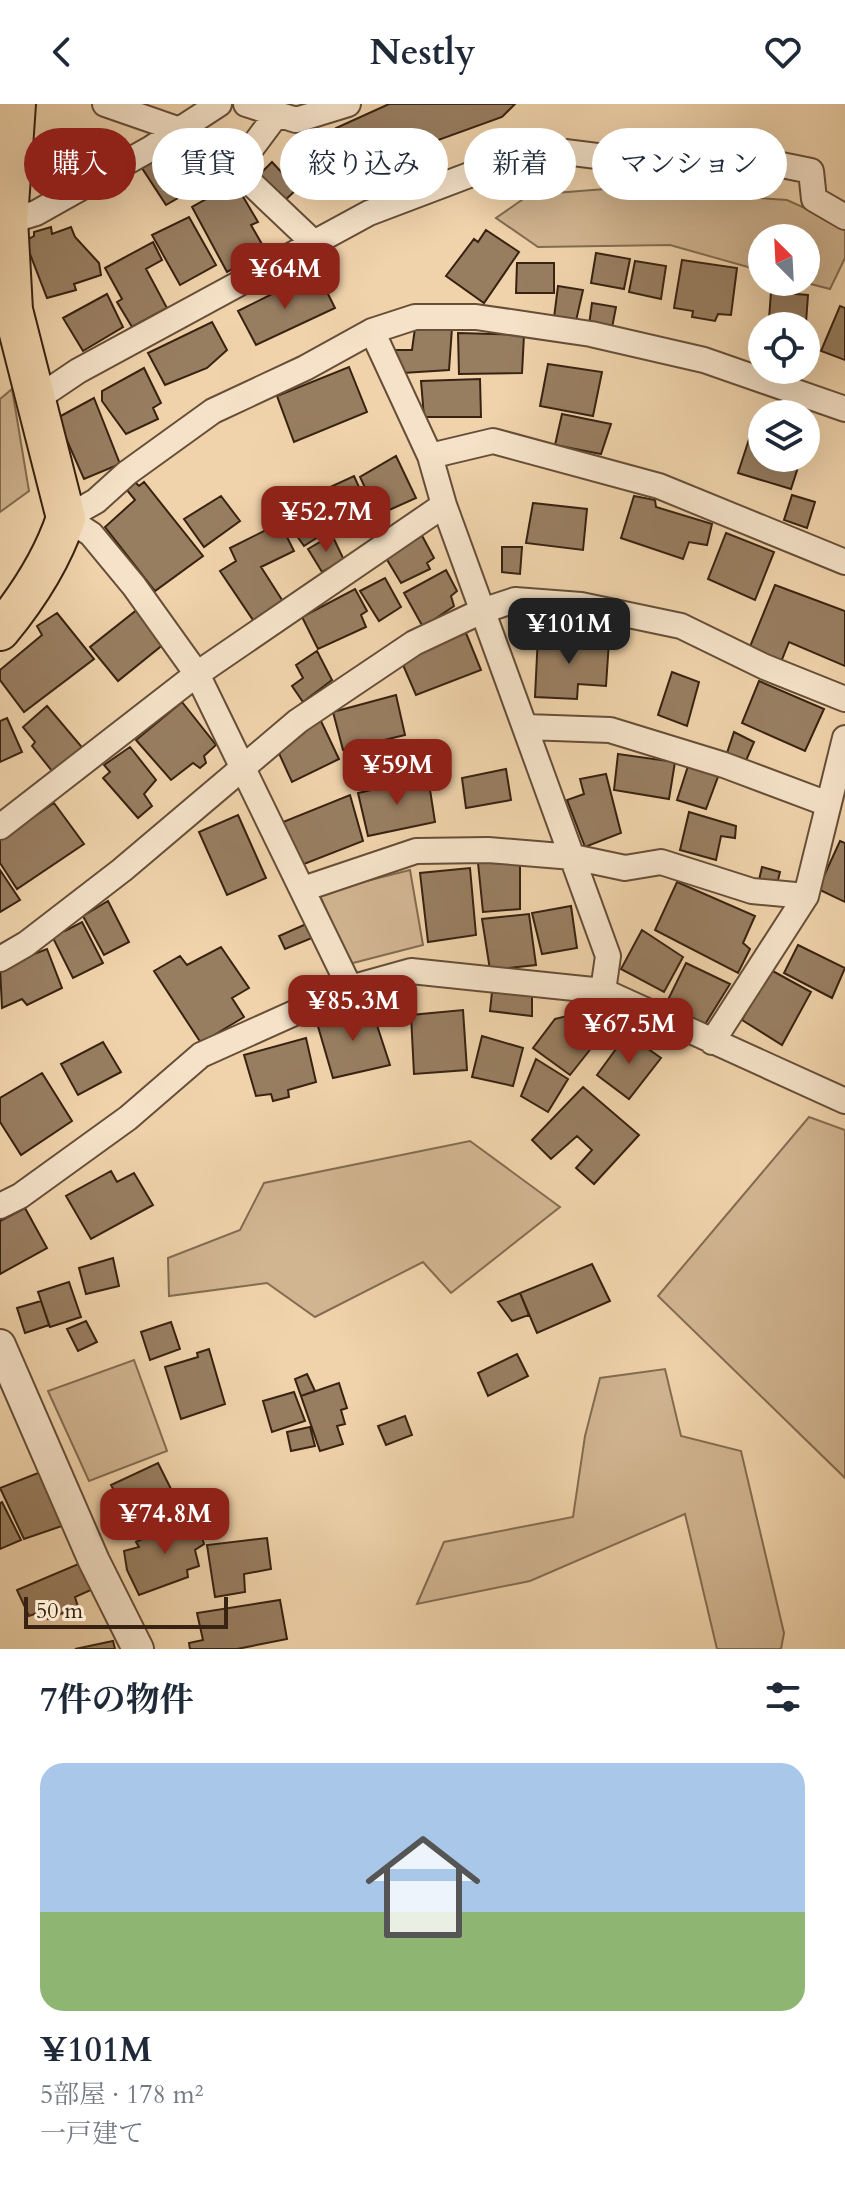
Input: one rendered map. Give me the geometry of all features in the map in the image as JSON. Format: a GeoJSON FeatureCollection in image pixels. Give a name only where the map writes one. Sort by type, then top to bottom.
{"type":"FeatureCollection","features":[{"type":"Feature","properties":{"kind":"main road"},"geometry":{"type":"LineString","coordinates":[[0,631],[34,584],[57,544],[66,518],[13,310],[4,222],[16,104]]}},
{"type":"Feature","properties":{"kind":"street"},"geometry":{"type":"LineString","coordinates":[[105,104],[174,128]]}},
{"type":"Feature","properties":{"kind":"street"},"geometry":{"type":"LineString","coordinates":[[179,128],[219,104]]}},
{"type":"Feature","properties":{"kind":"street"},"geometry":{"type":"LineString","coordinates":[[246,104],[296,120],[348,104]]}},
{"type":"Feature","properties":{"kind":"street"},"geometry":{"type":"LineString","coordinates":[[277,114],[236,169],[315,244]]}},
{"type":"Feature","properties":{"kind":"street"},"geometry":{"type":"LineString","coordinates":[[4,222],[36,213],[152,148]]}},
{"type":"Feature","properties":{"kind":"street"},"geometry":{"type":"LineString","coordinates":[[35,400],[78,371],[369,213],[501,163],[565,152],[653,163],[752,159],[811,171],[814,199],[845,217]]}},
{"type":"Feature","properties":{"kind":"street"},"geometry":{"type":"LineString","coordinates":[[350,988],[197,674],[134,586],[91,534],[66,518],[96,501],[127,473],[213,411],[305,368],[372,331],[415,317],[476,317],[591,334],[704,360],[845,409]]}},
{"type":"Feature","properties":{"kind":"street"},"geometry":{"type":"LineString","coordinates":[[372,331],[430,456],[444,505],[608,956],[603,991]]}},
{"type":"Feature","properties":{"kind":"street"},"geometry":{"type":"LineString","coordinates":[[430,456],[493,441],[659,486],[845,562]]}},
{"type":"Feature","properties":{"kind":"street"},"geometry":{"type":"LineString","coordinates":[[0,827],[197,674],[444,505]]}},
{"type":"Feature","properties":{"kind":"street"},"geometry":{"type":"LineString","coordinates":[[0,959],[26,944],[122,870],[298,721],[414,643],[482,611],[515,600],[581,605],[681,626],[765,667],[845,699]]}},
{"type":"Feature","properties":{"kind":"street"},"geometry":{"type":"LineString","coordinates":[[526,727],[610,730],[724,765],[828,804]]}},
{"type":"Feature","properties":{"kind":"street"},"geometry":{"type":"LineString","coordinates":[[712,1042],[806,896],[845,738]]}},
{"type":"Feature","properties":{"kind":"street"},"geometry":{"type":"LineString","coordinates":[[303,889],[416,851],[488,850],[573,857],[625,868],[661,862],[752,891],[806,896]]}},
{"type":"Feature","properties":{"kind":"street"},"geometry":{"type":"LineString","coordinates":[[0,1206],[20,1196],[128,1118],[201,1055],[350,988],[411,971],[603,991],[845,1101]]}},
{"type":"Feature","properties":{"kind":"street"},"geometry":{"type":"LineString","coordinates":[[0,1345],[94,1561],[138,1649]]}},
{"type":"Feature","properties":{"kind":"shaded area"},"geometry":{"type":"Polygon","coordinates":[[[592,190],[592,200],[787,200],[845,226],[845,258],[830,289],[820,286],[820,224],[748,224],[748,267],[670,245],[538,247],[496,218],[522,200],[576,200],[576,191],[592,190]]]}},
{"type":"Feature","properties":{"kind":"shaded area"},"geometry":{"type":"Polygon","coordinates":[[[12,389],[29,491],[0,512],[0,399],[12,389]]]}},
{"type":"Feature","properties":{"kind":"shaded area"},"geometry":{"type":"Polygon","coordinates":[[[410,870],[423,945],[349,964],[319,893],[410,870]]]}},
{"type":"Feature","properties":{"kind":"shaded area"},"geometry":{"type":"Polygon","coordinates":[[[809,1117],[845,1130],[845,1478],[658,1296],[809,1117]]]}},
{"type":"Feature","properties":{"kind":"shaded area"},"geometry":{"type":"Polygon","coordinates":[[[470,1141],[560,1207],[451,1293],[423,1262],[315,1317],[267,1283],[169,1296],[168,1258],[240,1230],[264,1183],[470,1141]]]}},
{"type":"Feature","properties":{"kind":"shaded area"},"geometry":{"type":"Polygon","coordinates":[[[134,1360],[167,1451],[89,1481],[48,1391],[134,1360]]]}},
{"type":"Feature","properties":{"kind":"shaded area"},"geometry":{"type":"Polygon","coordinates":[[[665,1369],[681,1436],[741,1451],[784,1633],[781,1649],[717,1649],[685,1514],[530,1581],[417,1604],[444,1542],[573,1517],[585,1436],[600,1378],[665,1369]]]}},
{"type":"Feature","properties":{"kind":"building"},"geometry":{"type":"Polygon","coordinates":[[[389,104],[515,104],[502,117],[464,128],[464,131],[448,137],[448,128],[336,128],[389,104]]]}},
{"type":"Feature","properties":{"kind":"building"},"geometry":{"type":"Polygon","coordinates":[[[152,158],[152,183],[140,165],[152,158]]]}},
{"type":"Feature","properties":{"kind":"building"},"geometry":{"type":"Polygon","coordinates":[[[272,162],[280,171],[280,200],[285,200],[281,204],[264,186],[264,170],[272,162]]]}},
{"type":"Feature","properties":{"kind":"building"},"geometry":{"type":"Polygon","coordinates":[[[205,200],[245,200],[258,222],[251,225],[266,251],[227,272],[192,207],[205,200]]]}},
{"type":"Feature","properties":{"kind":"building"},"geometry":{"type":"Polygon","coordinates":[[[189,217],[216,265],[180,285],[152,235],[189,217]]]}},
{"type":"Feature","properties":{"kind":"building"},"geometry":{"type":"Polygon","coordinates":[[[51,227],[52,234],[71,227],[75,237],[99,263],[101,275],[74,284],[76,290],[47,298],[25,241],[34,236],[34,232],[51,227]]]}},
{"type":"Feature","properties":{"kind":"building"},"geometry":{"type":"Polygon","coordinates":[[[486,230],[519,252],[484,303],[446,276],[474,239],[478,242],[486,230]]]}},
{"type":"Feature","properties":{"kind":"building"},"geometry":{"type":"Polygon","coordinates":[[[153,242],[162,260],[146,269],[167,308],[132,327],[117,302],[122,299],[105,268],[153,242]]]}},
{"type":"Feature","properties":{"kind":"building"},"geometry":{"type":"Polygon","coordinates":[[[596,253],[630,259],[624,289],[591,283],[596,253]]]}},
{"type":"Feature","properties":{"kind":"building"},"geometry":{"type":"Polygon","coordinates":[[[682,260],[737,268],[731,315],[718,314],[715,321],[692,317],[693,311],[674,308],[682,260]]]}},
{"type":"Feature","properties":{"kind":"building"},"geometry":{"type":"Polygon","coordinates":[[[635,261],[666,266],[661,299],[629,292],[635,261]]]}},
{"type":"Feature","properties":{"kind":"building"},"geometry":{"type":"Polygon","coordinates":[[[517,263],[554,263],[554,293],[516,293],[517,263]]]}},
{"type":"Feature","properties":{"kind":"building"},"geometry":{"type":"Polygon","coordinates":[[[321,280],[335,308],[256,345],[238,311],[280,290],[284,297],[321,280]]]}},
{"type":"Feature","properties":{"kind":"building"},"geometry":{"type":"Polygon","coordinates":[[[558,286],[583,290],[576,321],[554,318],[558,286]]]}},
{"type":"Feature","properties":{"kind":"building"},"geometry":{"type":"Polygon","coordinates":[[[107,294],[123,327],[83,351],[63,318],[107,294]]]}},
{"type":"Feature","properties":{"kind":"building"},"geometry":{"type":"Polygon","coordinates":[[[771,296],[808,296],[807,312],[770,312],[771,296]]]}},
{"type":"Feature","properties":{"kind":"building"},"geometry":{"type":"Polygon","coordinates":[[[592,303],[616,307],[612,328],[589,325],[592,303]]]}},
{"type":"Feature","properties":{"kind":"building"},"geometry":{"type":"Polygon","coordinates":[[[840,306],[845,308],[845,360],[821,351],[840,306]]]}},
{"type":"Feature","properties":{"kind":"building"},"geometry":{"type":"Polygon","coordinates":[[[212,322],[227,350],[207,368],[165,385],[148,353],[212,322]]]}},
{"type":"Feature","properties":{"kind":"building"},"geometry":{"type":"Polygon","coordinates":[[[415,328],[452,328],[449,370],[403,373],[394,350],[412,350],[415,328]]]}},
{"type":"Feature","properties":{"kind":"building"},"geometry":{"type":"Polygon","coordinates":[[[458,333],[524,335],[522,373],[459,374],[458,333]]]}},
{"type":"Feature","properties":{"kind":"building"},"geometry":{"type":"Polygon","coordinates":[[[548,364],[602,372],[593,416],[540,406],[548,364]]]}},
{"type":"Feature","properties":{"kind":"building"},"geometry":{"type":"Polygon","coordinates":[[[349,367],[367,412],[294,442],[277,396],[349,367]]]}},
{"type":"Feature","properties":{"kind":"building"},"geometry":{"type":"Polygon","coordinates":[[[144,368],[161,403],[153,408],[158,419],[126,434],[102,401],[102,391],[144,368]]]}},
{"type":"Feature","properties":{"kind":"building"},"geometry":{"type":"Polygon","coordinates":[[[480,379],[481,417],[424,417],[421,381],[480,379]]]}},
{"type":"Feature","properties":{"kind":"building"},"geometry":{"type":"Polygon","coordinates":[[[94,398],[120,464],[84,479],[57,418],[94,398]]]}},
{"type":"Feature","properties":{"kind":"building"},"geometry":{"type":"Polygon","coordinates":[[[562,414],[611,424],[601,454],[555,445],[562,414]]]}},
{"type":"Feature","properties":{"kind":"building"},"geometry":{"type":"Polygon","coordinates":[[[748,442],[748,472],[796,472],[791,489],[738,473],[748,442]]]}},
{"type":"Feature","properties":{"kind":"building"},"geometry":{"type":"Polygon","coordinates":[[[396,456],[416,498],[378,515],[360,477],[396,456]]]}},
{"type":"Feature","properties":{"kind":"building"},"geometry":{"type":"Polygon","coordinates":[[[354,476],[370,512],[329,531],[313,495],[354,476]]]}},
{"type":"Feature","properties":{"kind":"building"},"geometry":{"type":"Polygon","coordinates":[[[135,482],[139,486],[144,482],[203,556],[155,591],[105,527],[135,500],[126,489],[135,482]]]}},
{"type":"Feature","properties":{"kind":"building"},"geometry":{"type":"Polygon","coordinates":[[[792,495],[815,502],[807,528],[784,520],[792,495]]]}},
{"type":"Feature","properties":{"kind":"building"},"geometry":{"type":"Polygon","coordinates":[[[221,496],[240,521],[204,547],[184,519],[221,496]]]}},
{"type":"Feature","properties":{"kind":"building"},"geometry":{"type":"Polygon","coordinates":[[[634,496],[655,500],[656,507],[712,524],[707,545],[689,542],[683,559],[621,538],[634,496]]]}},
{"type":"Feature","properties":{"kind":"building"},"geometry":{"type":"Polygon","coordinates":[[[533,503],[587,509],[583,550],[526,543],[533,503]]]}},
{"type":"Feature","properties":{"kind":"building"},"geometry":{"type":"Polygon","coordinates":[[[302,513],[318,537],[304,546],[287,522],[302,513]]]}},
{"type":"Feature","properties":{"kind":"building"},"geometry":{"type":"Polygon","coordinates":[[[280,523],[294,551],[261,567],[284,603],[255,623],[220,571],[236,561],[230,548],[280,523]]]}},
{"type":"Feature","properties":{"kind":"building"},"geometry":{"type":"Polygon","coordinates":[[[419,530],[434,558],[427,563],[430,569],[401,583],[383,553],[419,530]]]}},
{"type":"Feature","properties":{"kind":"building"},"geometry":{"type":"Polygon","coordinates":[[[726,533],[774,552],[755,600],[708,579],[726,533]]]}},
{"type":"Feature","properties":{"kind":"building"},"geometry":{"type":"Polygon","coordinates":[[[332,535],[344,560],[322,572],[308,549],[332,535]]]}},
{"type":"Feature","properties":{"kind":"building"},"geometry":{"type":"Polygon","coordinates":[[[502,547],[522,547],[520,574],[502,572],[502,547]]]}},
{"type":"Feature","properties":{"kind":"building"},"geometry":{"type":"Polygon","coordinates":[[[446,570],[457,591],[451,596],[454,606],[423,627],[404,593],[446,570]]]}},
{"type":"Feature","properties":{"kind":"building"},"geometry":{"type":"Polygon","coordinates":[[[385,578],[401,607],[379,621],[360,591],[385,578]]]}},
{"type":"Feature","properties":{"kind":"building"},"geometry":{"type":"Polygon","coordinates":[[[775,585],[845,611],[845,666],[789,642],[781,662],[749,649],[775,585]]]}},
{"type":"Feature","properties":{"kind":"building"},"geometry":{"type":"Polygon","coordinates":[[[355,589],[367,611],[361,615],[366,627],[318,649],[302,617],[355,589]]]}},
{"type":"Feature","properties":{"kind":"building"},"geometry":{"type":"Polygon","coordinates":[[[138,609],[165,643],[118,681],[90,647],[138,609]]]}},
{"type":"Feature","properties":{"kind":"building"},"geometry":{"type":"Polygon","coordinates":[[[57,613],[94,659],[24,712],[0,680],[0,670],[42,635],[37,626],[57,613]]]}},
{"type":"Feature","properties":{"kind":"building"},"geometry":{"type":"Polygon","coordinates":[[[466,633],[481,670],[416,695],[400,658],[466,633]]]}},
{"type":"Feature","properties":{"kind":"building"},"geometry":{"type":"Polygon","coordinates":[[[538,635],[609,641],[606,686],[578,684],[577,699],[535,697],[538,635]]]}},
{"type":"Feature","properties":{"kind":"building"},"geometry":{"type":"Polygon","coordinates":[[[317,651],[332,680],[303,702],[292,686],[303,678],[296,665],[317,651]]]}},
{"type":"Feature","properties":{"kind":"building"},"geometry":{"type":"Polygon","coordinates":[[[672,672],[699,682],[687,726],[658,715],[672,672]]]}},
{"type":"Feature","properties":{"kind":"building"},"geometry":{"type":"Polygon","coordinates":[[[759,681],[824,709],[805,751],[742,723],[759,681]]]}},
{"type":"Feature","properties":{"kind":"building"},"geometry":{"type":"Polygon","coordinates":[[[396,695],[405,735],[343,750],[333,712],[396,695]]]}},
{"type":"Feature","properties":{"kind":"building"},"geometry":{"type":"Polygon","coordinates":[[[182,702],[216,745],[204,756],[206,763],[200,768],[193,763],[171,780],[136,740],[182,702]]]}},
{"type":"Feature","properties":{"kind":"building"},"geometry":{"type":"Polygon","coordinates":[[[47,706],[86,752],[56,776],[32,746],[35,742],[23,727],[47,706]]]}},
{"type":"Feature","properties":{"kind":"building"},"geometry":{"type":"Polygon","coordinates":[[[7,718],[22,752],[0,762],[0,721],[7,718]]]}},
{"type":"Feature","properties":{"kind":"building"},"geometry":{"type":"Polygon","coordinates":[[[320,719],[339,759],[292,782],[277,749],[304,733],[302,727],[320,719]]]}},
{"type":"Feature","properties":{"kind":"building"},"geometry":{"type":"Polygon","coordinates":[[[734,732],[754,742],[745,763],[726,756],[734,732]]]}},
{"type":"Feature","properties":{"kind":"building"},"geometry":{"type":"Polygon","coordinates":[[[130,747],[156,780],[144,794],[152,806],[138,818],[103,778],[110,772],[104,765],[130,747]]]}},
{"type":"Feature","properties":{"kind":"building"},"geometry":{"type":"Polygon","coordinates":[[[618,754],[675,762],[669,799],[614,790],[618,754]]]}},
{"type":"Feature","properties":{"kind":"building"},"geometry":{"type":"Polygon","coordinates":[[[689,763],[719,774],[706,809],[677,800],[689,763]]]}},
{"type":"Feature","properties":{"kind":"building"},"geometry":{"type":"Polygon","coordinates":[[[506,769],[511,800],[466,808],[462,778],[506,769]]]}},
{"type":"Feature","properties":{"kind":"building"},"geometry":{"type":"Polygon","coordinates":[[[606,774],[621,833],[585,847],[567,800],[584,794],[580,779],[606,774]]]}},
{"type":"Feature","properties":{"kind":"building"},"geometry":{"type":"Polygon","coordinates":[[[428,777],[435,822],[368,836],[358,793],[428,777]]]}},
{"type":"Feature","properties":{"kind":"building"},"geometry":{"type":"Polygon","coordinates":[[[350,795],[363,841],[299,866],[283,822],[350,795]]]}},
{"type":"Feature","properties":{"kind":"building"},"geometry":{"type":"Polygon","coordinates":[[[54,803],[84,844],[17,889],[0,863],[0,840],[54,803]]]}},
{"type":"Feature","properties":{"kind":"building"},"geometry":{"type":"Polygon","coordinates":[[[689,812],[736,826],[735,838],[721,836],[716,860],[680,850],[689,812]]]}},
{"type":"Feature","properties":{"kind":"building"},"geometry":{"type":"Polygon","coordinates":[[[238,815],[266,878],[227,895],[199,832],[238,815]]]}},
{"type":"Feature","properties":{"kind":"building"},"geometry":{"type":"Polygon","coordinates":[[[840,841],[845,843],[845,902],[818,889],[840,841]]]}},
{"type":"Feature","properties":{"kind":"building"},"geometry":{"type":"Polygon","coordinates":[[[520,861],[520,909],[483,912],[478,863],[520,861]]]}},
{"type":"Feature","properties":{"kind":"building"},"geometry":{"type":"Polygon","coordinates":[[[762,867],[780,872],[777,884],[759,880],[762,867]]]}},
{"type":"Feature","properties":{"kind":"building"},"geometry":{"type":"Polygon","coordinates":[[[470,868],[476,935],[428,942],[420,873],[470,868]]]}},
{"type":"Feature","properties":{"kind":"building"},"geometry":{"type":"Polygon","coordinates":[[[0,870],[20,900],[0,912],[0,870]]]}},
{"type":"Feature","properties":{"kind":"building"},"geometry":{"type":"Polygon","coordinates":[[[677,882],[755,916],[743,943],[750,949],[738,973],[655,930],[677,882]]]}},
{"type":"Feature","properties":{"kind":"building"},"geometry":{"type":"Polygon","coordinates":[[[108,901],[129,942],[104,955],[83,916],[108,901]]]}},
{"type":"Feature","properties":{"kind":"building"},"geometry":{"type":"Polygon","coordinates":[[[571,906],[577,948],[542,954],[532,913],[571,906]]]}},
{"type":"Feature","properties":{"kind":"building"},"geometry":{"type":"Polygon","coordinates":[[[529,914],[536,965],[490,970],[482,919],[529,914]]]}},
{"type":"Feature","properties":{"kind":"building"},"geometry":{"type":"Polygon","coordinates":[[[82,922],[103,963],[73,978],[50,932],[61,926],[65,931],[82,922]]]}},
{"type":"Feature","properties":{"kind":"building"},"geometry":{"type":"Polygon","coordinates":[[[306,924],[312,938],[285,949],[279,936],[306,924]]]}},
{"type":"Feature","properties":{"kind":"building"},"geometry":{"type":"Polygon","coordinates":[[[642,930],[683,957],[664,992],[621,969],[642,930]]]}},
{"type":"Feature","properties":{"kind":"building"},"geometry":{"type":"Polygon","coordinates":[[[798,945],[845,968],[832,998],[784,973],[798,945]]]}},
{"type":"Feature","properties":{"kind":"building"},"geometry":{"type":"Polygon","coordinates":[[[221,947],[249,988],[232,998],[244,1017],[201,1043],[154,971],[180,956],[187,965],[221,947]]]}},
{"type":"Feature","properties":{"kind":"building"},"geometry":{"type":"Polygon","coordinates":[[[47,949],[62,988],[27,1005],[22,999],[2,1008],[0,967],[47,949]]]}},
{"type":"Feature","properties":{"kind":"building"},"geometry":{"type":"Polygon","coordinates":[[[686,963],[730,984],[704,1026],[664,1008],[686,963]]]}},
{"type":"Feature","properties":{"kind":"building"},"geometry":{"type":"Polygon","coordinates":[[[769,969],[811,992],[782,1045],[742,1020],[769,969]]]}},
{"type":"Feature","properties":{"kind":"building"},"geometry":{"type":"Polygon","coordinates":[[[492,992],[532,996],[532,1016],[490,1011],[492,992]]]}},
{"type":"Feature","properties":{"kind":"building"},"geometry":{"type":"Polygon","coordinates":[[[371,1007],[390,1065],[333,1078],[317,1023],[371,1007]]]}},
{"type":"Feature","properties":{"kind":"building"},"geometry":{"type":"Polygon","coordinates":[[[463,1010],[467,1070],[414,1074],[411,1015],[463,1010]]]}},
{"type":"Feature","properties":{"kind":"building"},"geometry":{"type":"Polygon","coordinates":[[[579,1013],[604,1032],[570,1075],[533,1048],[555,1019],[579,1013]]]}},
{"type":"Feature","properties":{"kind":"building"},"geometry":{"type":"Polygon","coordinates":[[[627,1034],[661,1058],[629,1099],[597,1075],[627,1034]]]}},
{"type":"Feature","properties":{"kind":"building"},"geometry":{"type":"Polygon","coordinates":[[[482,1036],[523,1048],[513,1086],[472,1077],[482,1036]]]}},
{"type":"Feature","properties":{"kind":"building"},"geometry":{"type":"Polygon","coordinates":[[[306,1038],[316,1082],[288,1090],[289,1097],[273,1101],[271,1094],[256,1096],[244,1055],[306,1038]]]}},
{"type":"Feature","properties":{"kind":"building"},"geometry":{"type":"Polygon","coordinates":[[[103,1042],[121,1072],[78,1095],[61,1064],[103,1042]]]}},
{"type":"Feature","properties":{"kind":"building"},"geometry":{"type":"Polygon","coordinates":[[[536,1059],[568,1079],[548,1112],[521,1096],[536,1059]]]}},
{"type":"Feature","properties":{"kind":"building"},"geometry":{"type":"Polygon","coordinates":[[[42,1073],[72,1121],[21,1155],[0,1122],[0,1098],[42,1073]]]}},
{"type":"Feature","properties":{"kind":"building"},"geometry":{"type":"Polygon","coordinates":[[[583,1087],[639,1135],[594,1184],[576,1168],[592,1150],[577,1136],[551,1159],[532,1140],[583,1087]]]}},
{"type":"Feature","properties":{"kind":"building"},"geometry":{"type":"Polygon","coordinates":[[[111,1171],[117,1182],[134,1173],[153,1205],[91,1239],[66,1196],[111,1171]]]}},
{"type":"Feature","properties":{"kind":"building"},"geometry":{"type":"Polygon","coordinates":[[[25,1208],[47,1248],[0,1274],[0,1221],[25,1208]]]}},
{"type":"Feature","properties":{"kind":"building"},"geometry":{"type":"Polygon","coordinates":[[[113,1258],[119,1286],[86,1294],[79,1268],[113,1258]]]}},
{"type":"Feature","properties":{"kind":"building"},"geometry":{"type":"Polygon","coordinates":[[[592,1264],[610,1301],[537,1333],[520,1293],[592,1264]]]}},
{"type":"Feature","properties":{"kind":"building"},"geometry":{"type":"Polygon","coordinates":[[[69,1282],[81,1317],[50,1327],[38,1292],[69,1282]]]}},
{"type":"Feature","properties":{"kind":"building"},"geometry":{"type":"Polygon","coordinates":[[[520,1293],[529,1315],[512,1321],[498,1302],[520,1293]]]}},
{"type":"Feature","properties":{"kind":"building"},"geometry":{"type":"Polygon","coordinates":[[[41,1301],[49,1325],[25,1333],[17,1308],[41,1301]]]}},
{"type":"Feature","properties":{"kind":"building"},"geometry":{"type":"Polygon","coordinates":[[[86,1321],[97,1342],[78,1351],[67,1329],[86,1321]]]}},
{"type":"Feature","properties":{"kind":"building"},"geometry":{"type":"Polygon","coordinates":[[[171,1322],[180,1349],[150,1360],[141,1332],[171,1322]]]}},
{"type":"Feature","properties":{"kind":"building"},"geometry":{"type":"Polygon","coordinates":[[[209,1349],[225,1404],[181,1419],[165,1367],[198,1357],[197,1353],[209,1349]]]}},
{"type":"Feature","properties":{"kind":"building"},"geometry":{"type":"Polygon","coordinates":[[[517,1354],[528,1376],[488,1396],[478,1373],[517,1354]]]}},
{"type":"Feature","properties":{"kind":"building"},"geometry":{"type":"Polygon","coordinates":[[[307,1374],[315,1391],[301,1396],[295,1379],[307,1374]]]}},
{"type":"Feature","properties":{"kind":"building"},"geometry":{"type":"Polygon","coordinates":[[[339,1383],[347,1408],[341,1410],[345,1424],[337,1426],[343,1444],[320,1451],[301,1396],[339,1383]]]}},
{"type":"Feature","properties":{"kind":"building"},"geometry":{"type":"Polygon","coordinates":[[[294,1392],[305,1421],[272,1432],[263,1401],[294,1392]]]}},
{"type":"Feature","properties":{"kind":"building"},"geometry":{"type":"Polygon","coordinates":[[[405,1416],[412,1435],[386,1445],[378,1426],[405,1416]]]}},
{"type":"Feature","properties":{"kind":"building"},"geometry":{"type":"Polygon","coordinates":[[[310,1427],[315,1446],[291,1451],[287,1432],[310,1427]]]}},
{"type":"Feature","properties":{"kind":"building"},"geometry":{"type":"Polygon","coordinates":[[[158,1463],[177,1501],[131,1522],[111,1485],[158,1463]]]}},
{"type":"Feature","properties":{"kind":"building"},"geometry":{"type":"Polygon","coordinates":[[[43,1471],[65,1525],[24,1539],[0,1488],[43,1471]]]}},
{"type":"Feature","properties":{"kind":"building"},"geometry":{"type":"Polygon","coordinates":[[[0,1503],[21,1540],[0,1549],[0,1503]]]}},
{"type":"Feature","properties":{"kind":"building"},"geometry":{"type":"Polygon","coordinates":[[[195,1514],[204,1544],[195,1550],[199,1566],[187,1570],[188,1577],[139,1595],[127,1570],[124,1551],[139,1547],[136,1542],[195,1514]]]}},
{"type":"Feature","properties":{"kind":"building"},"geometry":{"type":"Polygon","coordinates":[[[267,1538],[271,1569],[244,1574],[245,1592],[215,1597],[207,1545],[267,1538]]]}},
{"type":"Feature","properties":{"kind":"building"},"geometry":{"type":"Polygon","coordinates":[[[83,1562],[93,1589],[75,1597],[78,1607],[48,1619],[43,1611],[29,1616],[17,1590],[83,1562]]]}},
{"type":"Feature","properties":{"kind":"building"},"geometry":{"type":"Polygon","coordinates":[[[280,1600],[287,1639],[237,1649],[190,1649],[189,1643],[203,1640],[197,1613],[280,1600]]]}},
{"type":"Feature","properties":{"kind":"building"},"geometry":{"type":"Polygon","coordinates":[[[113,1641],[115,1649],[75,1649],[113,1641]]]}}]}
